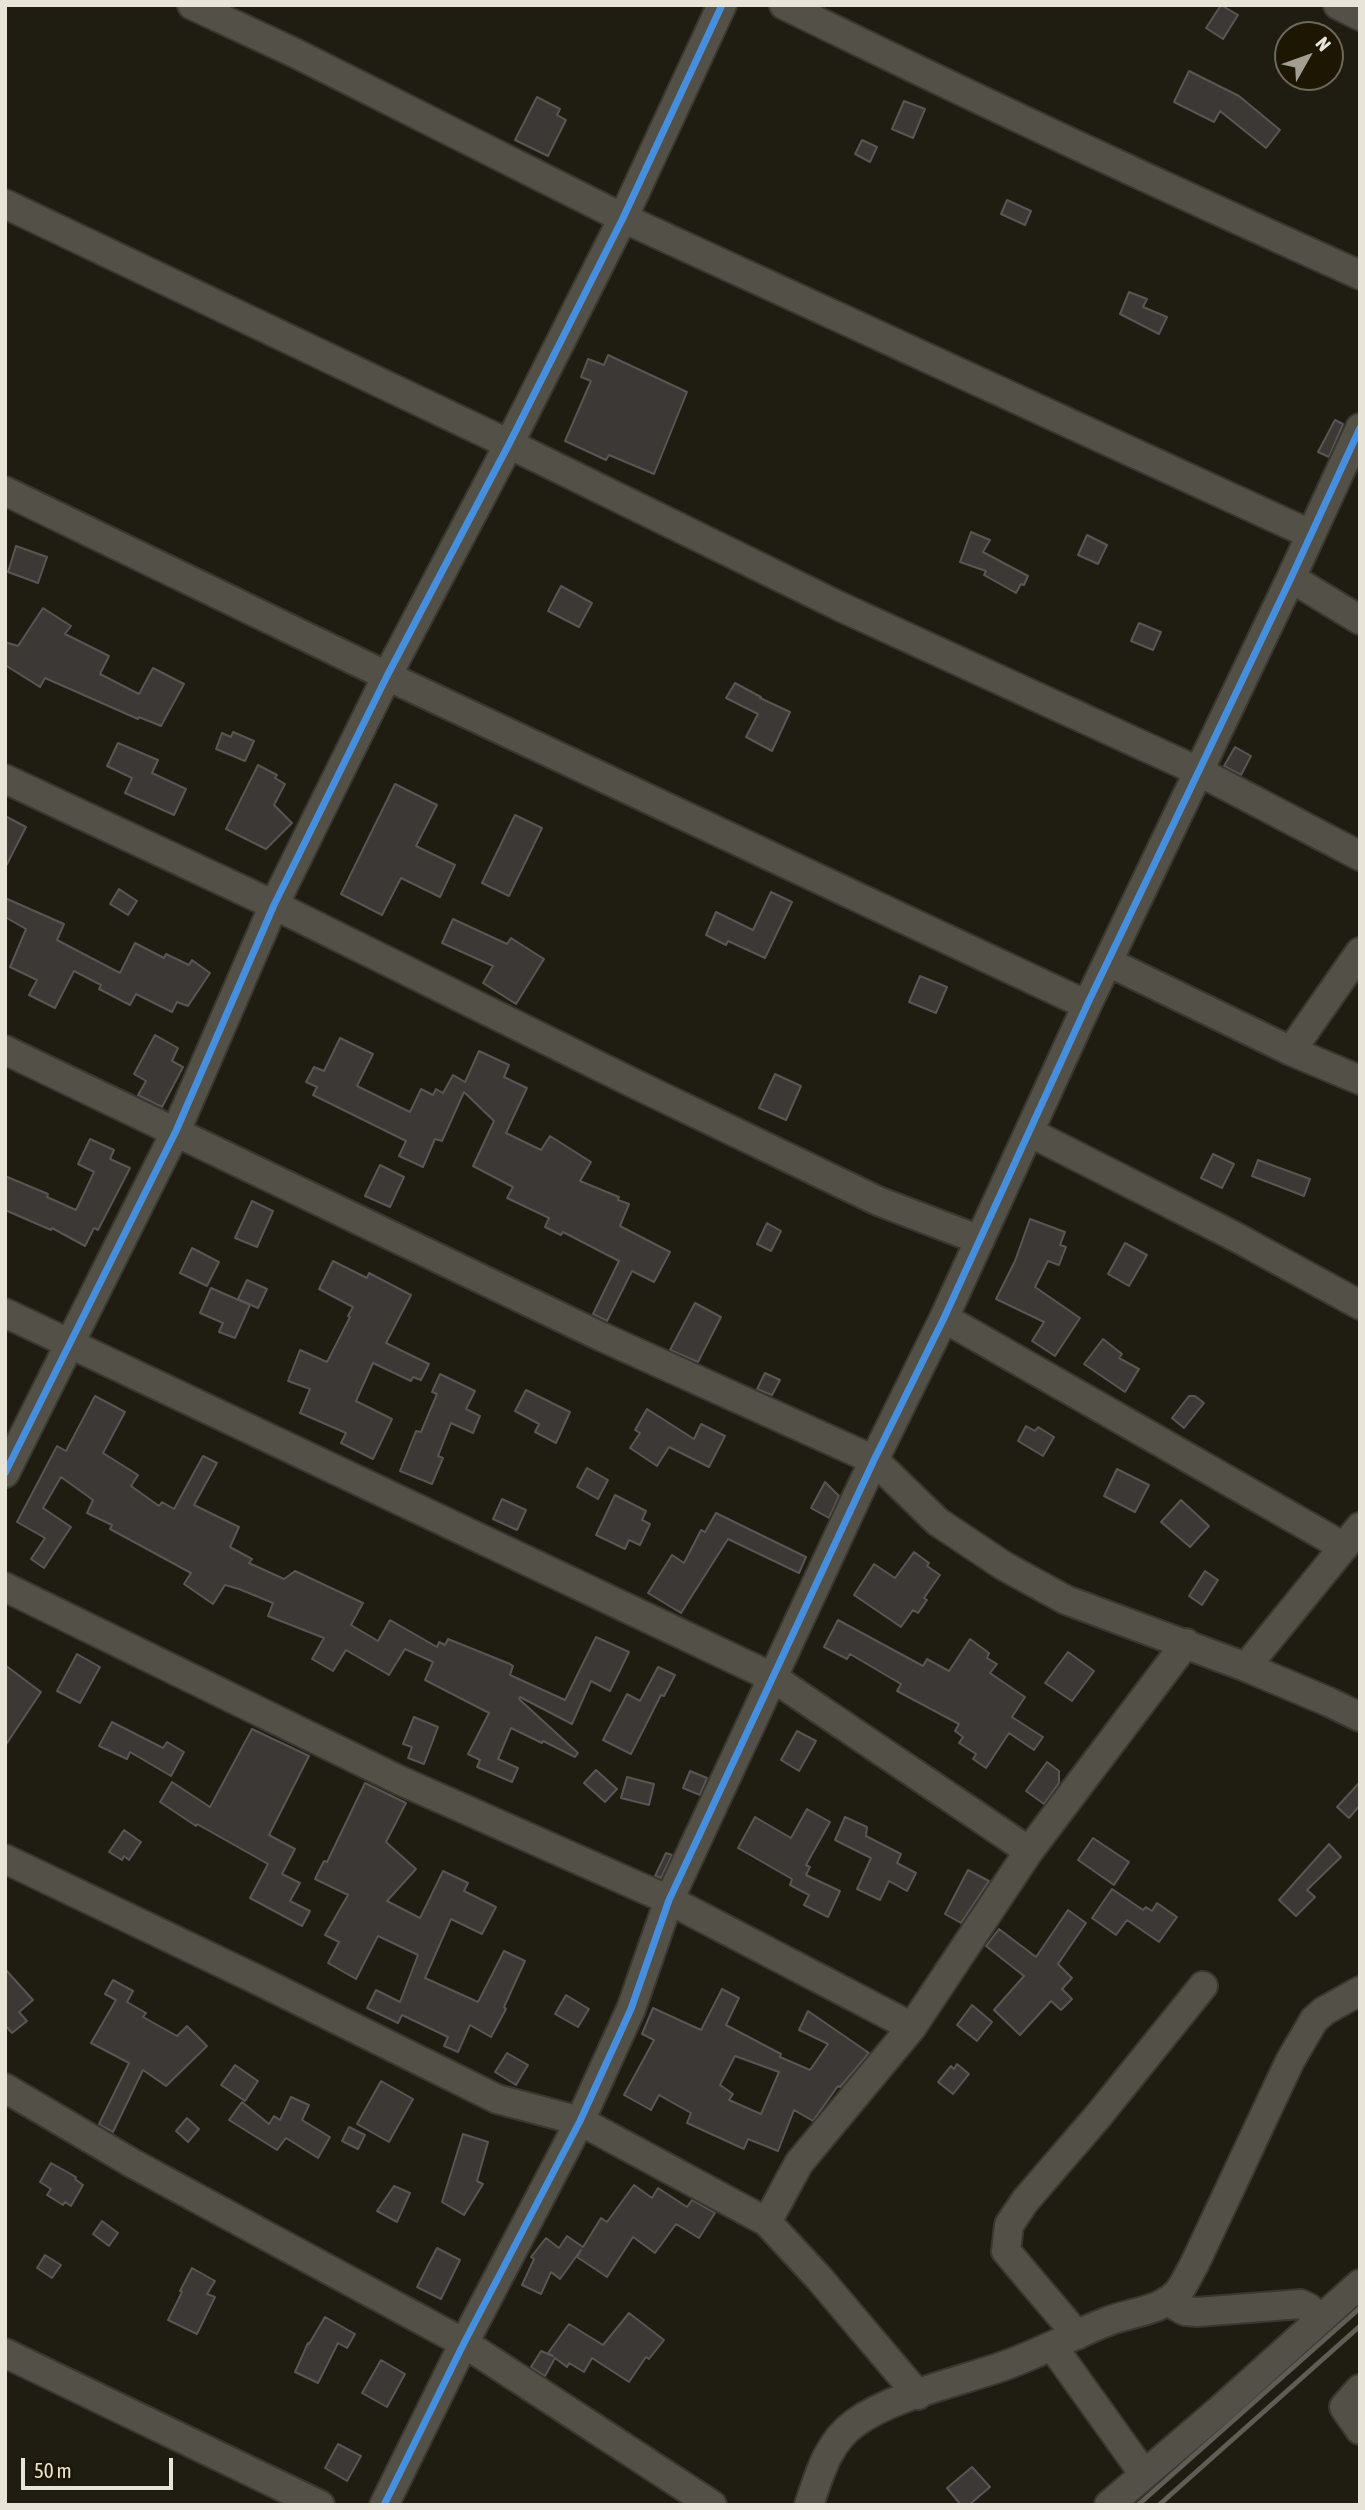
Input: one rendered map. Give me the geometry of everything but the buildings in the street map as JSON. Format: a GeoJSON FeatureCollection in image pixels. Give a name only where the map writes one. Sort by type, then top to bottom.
{"type":"FeatureCollection","features":[{"type":"Feature","properties":{"kind":"street"},"geometry":{"type":"LineString","coordinates":[[192,5],[623,218],[1310,534]]}},
{"type":"Feature","properties":{"kind":"street"},"geometry":{"type":"LineString","coordinates":[[5,1473],[176,1130],[274,905],[387,676],[509,444],[623,218],[722,5]]}},
{"type":"Feature","properties":{"kind":"street"},"geometry":{"type":"LineString","coordinates":[[784,5],[1164,187],[1360,275]]}},
{"type":"Feature","properties":{"kind":"street"},"geometry":{"type":"LineString","coordinates":[[1338,5],[1360,16]]}},
{"type":"Feature","properties":{"kind":"street"},"geometry":{"type":"LineString","coordinates":[[5,204],[509,444],[841,607],[1198,771],[1360,856]]}},
{"type":"Feature","properties":{"kind":"street"},"geometry":{"type":"LineString","coordinates":[[384,2505],[464,2343],[580,2121],[631,2009],[669,1900],[874,1460],[944,1318],[1087,1005],[1292,578],[1360,428]]}},
{"type":"Feature","properties":{"kind":"street"},"geometry":{"type":"LineString","coordinates":[[5,491],[387,676],[1087,1005]]}},
{"type":"Feature","properties":{"kind":"street"},"geometry":{"type":"LineString","coordinates":[[1292,578],[1360,620]]}},
{"type":"Feature","properties":{"kind":"street"},"geometry":{"type":"LineString","coordinates":[[5,779],[274,905],[878,1201],[980,1240]]}},
{"type":"Feature","properties":{"kind":"street"},"geometry":{"type":"LineString","coordinates":[[1291,1051],[1360,952]]}},
{"type":"Feature","properties":{"kind":"street"},"geometry":{"type":"LineString","coordinates":[[1108,962],[1291,1051],[1360,1080]]}},
{"type":"Feature","properties":{"kind":"street"},"geometry":{"type":"LineString","coordinates":[[5,1050],[600,1336],[874,1460],[938,1522],[1004,1566],[1066,1600],[1186,1643],[1360,1717]]}},
{"type":"Feature","properties":{"kind":"street"},"geometry":{"type":"LineString","coordinates":[[1029,1132],[1234,1236],[1360,1305]]}},
{"type":"Feature","properties":{"kind":"street"},"geometry":{"type":"LineString","coordinates":[[5,1313],[772,1677],[1030,1851]]}},
{"type":"Feature","properties":{"kind":"street"},"geometry":{"type":"LineString","coordinates":[[944,1318],[1352,1537],[1246,1667]]}},
{"type":"Feature","properties":{"kind":"street"},"geometry":{"type":"LineString","coordinates":[[5,1587],[399,1780],[669,1900],[912,2027]]}},
{"type":"Feature","properties":{"kind":"street"},"geometry":{"type":"LineString","coordinates":[[767,2222],[799,2163],[912,2027],[1030,1851],[1186,1643]]}},
{"type":"Feature","properties":{"kind":"street"},"geometry":{"type":"LineString","coordinates":[[5,1859],[262,1982],[497,2099],[580,2121],[767,2222],[820,2278],[918,2395]]}},
{"type":"Feature","properties":{"kind":"street"},"geometry":{"type":"LineString","coordinates":[[1144,2474],[1065,2341],[1006,2251],[1009,2225],[1025,2201],[1099,2115],[1203,1986]]}},
{"type":"Feature","properties":{"kind":"street"},"geometry":{"type":"LineString","coordinates":[[809,2505],[825,2460],[836,2442],[854,2423],[883,2407],[1065,2341],[1108,2320],[1147,2310],[1167,2301],[1178,2292],[1195,2263],[1290,2061],[1314,2021],[1324,2011],[1360,1991]]}},
{"type":"Feature","properties":{"kind":"street"},"geometry":{"type":"LineString","coordinates":[[5,2088],[132,2163],[464,2343],[712,2505]]}},
{"type":"Feature","properties":{"kind":"street"},"geometry":{"type":"LineString","coordinates":[[1109,2505],[1221,2410],[1360,2284]]}},
{"type":"Feature","properties":{"kind":"street"},"geometry":{"type":"LineString","coordinates":[[1167,2301],[1185,2311],[1197,2312],[1301,2304],[1321,2319]]}},
{"type":"Feature","properties":{"kind":"street"},"geometry":{"type":"LineString","coordinates":[[5,2353],[320,2505]]}},
{"type":"Feature","properties":{"kind":"street"},"geometry":{"type":"LineString","coordinates":[[1360,2389],[1345,2407],[1360,2430]]}},
{"type":"Feature","properties":{"kind":"railway"},"geometry":{"type":"LineString","coordinates":[[1138,2505],[1360,2308]]}},
{"type":"Feature","properties":{"kind":"railway"},"geometry":{"type":"LineString","coordinates":[[1159,2505],[1360,2326]]}},
{"type":"Feature","properties":{"kind":"cycle path"},"geometry":{"type":"LineString","coordinates":[[5,1473],[176,1131],[274,905],[387,676],[509,444],[623,218],[722,5]]}},
{"type":"Feature","properties":{"kind":"cycle path"},"geometry":{"type":"LineString","coordinates":[[384,2505],[464,2343],[580,2121],[631,2009],[669,1900],[1360,428]]}}]}
